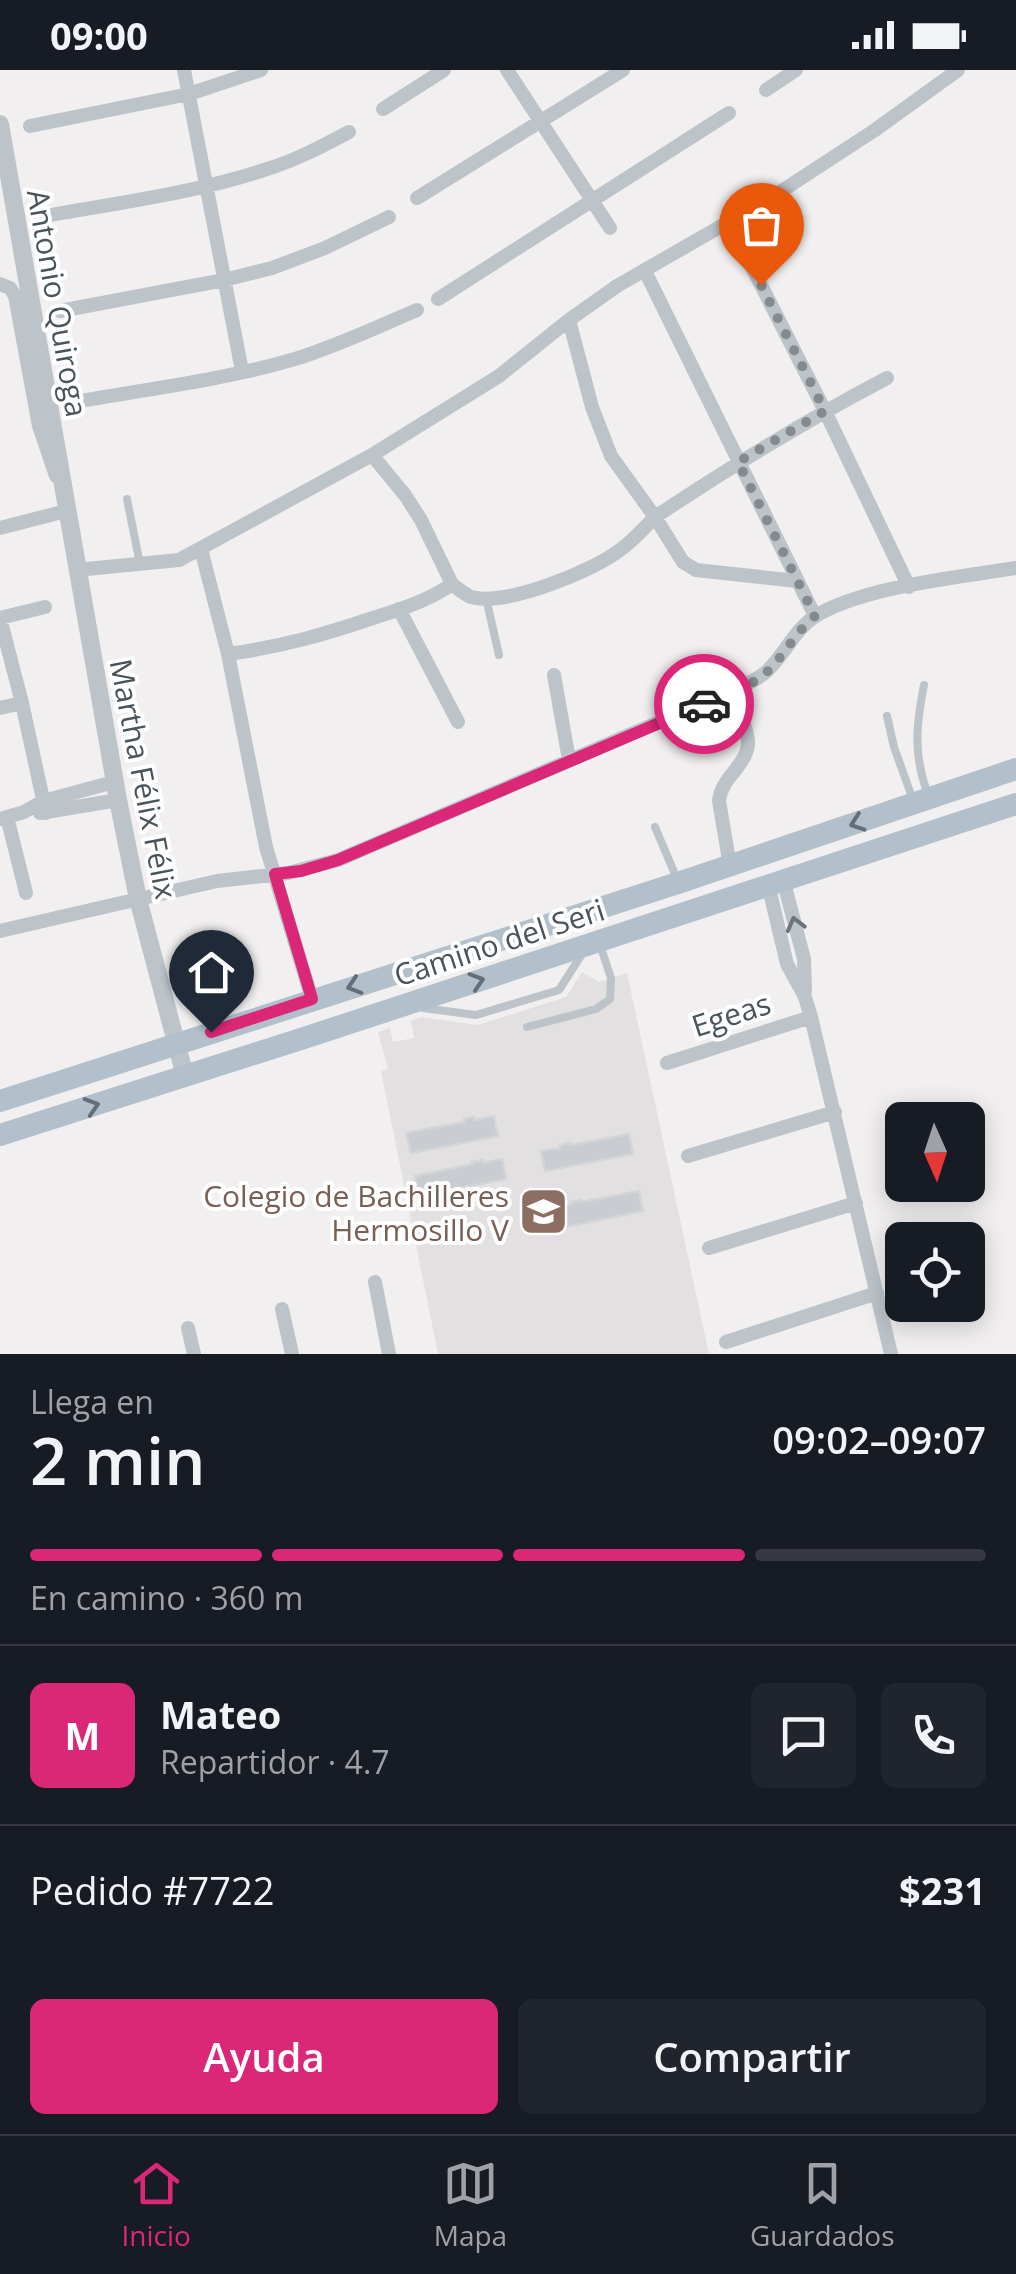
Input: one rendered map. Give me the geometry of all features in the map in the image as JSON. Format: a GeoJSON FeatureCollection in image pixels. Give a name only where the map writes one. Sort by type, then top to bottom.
{"type":"FeatureCollection","features":[{"type":"Feature","properties":{"kind":"main road","name":"Camino del Seri"},"geometry":{"type":"LineString","coordinates":[[0,1101],[678,883],[1016,769]]}},
{"type":"Feature","properties":{"kind":"main road"},"geometry":{"type":"LineString","coordinates":[[972,817],[1016,795]]}},
{"type":"Feature","properties":{"kind":"main road","name":"Camino del Seri"},"geometry":{"type":"LineString","coordinates":[[0,1134],[1016,804]]}},
{"type":"Feature","properties":{"kind":"street"},"geometry":{"type":"LineString","coordinates":[[184,70],[242,371]]}},
{"type":"Feature","properties":{"kind":"street"},"geometry":{"type":"LineString","coordinates":[[30,126],[188,94],[261,70]]}},
{"type":"Feature","properties":{"kind":"street"},"geometry":{"type":"LineString","coordinates":[[383,110],[444,70]]}},
{"type":"Feature","properties":{"kind":"street"},"geometry":{"type":"LineString","coordinates":[[507,70],[610,228]]}},
{"type":"Feature","properties":{"kind":"street"},"geometry":{"type":"LineString","coordinates":[[417,198],[623,70]]}},
{"type":"Feature","properties":{"kind":"street"},"geometry":{"type":"LineString","coordinates":[[766,90],[796,70]]}},
{"type":"Feature","properties":{"kind":"street"},"geometry":{"type":"LineString","coordinates":[[76,570],[179,560],[372,455],[499,376],[617,286],[777,194],[958,70]]}},
{"type":"Feature","properties":{"kind":"street"},"geometry":{"type":"LineString","coordinates":[[438,298],[729,113]]}},
{"type":"Feature","properties":{"kind":"street","name":"Antonio Quiroga"},"geometry":{"type":"LineString","coordinates":[[0,124],[62,490]]}},
{"type":"Feature","properties":{"kind":"street"},"geometry":{"type":"LineString","coordinates":[[46,216],[206,186],[264,170],[310,153],[349,132]]}},
{"type":"Feature","properties":{"kind":"street"},"geometry":{"type":"LineString","coordinates":[[60,310],[272,268],[389,217]]}},
{"type":"Feature","properties":{"kind":"street"},"geometry":{"type":"LineString","coordinates":[[729,222],[909,587]]}},
{"type":"Feature","properties":{"kind":"street"},"geometry":{"type":"LineString","coordinates":[[645,271],[815,616]]}},
{"type":"Feature","properties":{"kind":"street"},"geometry":{"type":"LineString","coordinates":[[0,284],[10,288],[15,296],[39,426],[62,490]]}},
{"type":"Feature","properties":{"kind":"street"},"geometry":{"type":"LineString","coordinates":[[76,402],[295,358],[417,310]]}},
{"type":"Feature","properties":{"kind":"street"},"geometry":{"type":"LineString","coordinates":[[568,320],[592,407],[611,456],[683,562],[696,570],[798,581]]}},
{"type":"Feature","properties":{"kind":"street"},"geometry":{"type":"LineString","coordinates":[[372,455],[406,495],[452,584],[471,597],[486,598],[544,588],[599,564],[654,517],[738,462],[888,378]]}},
{"type":"Feature","properties":{"kind":"street","name":"Martha Félix Félix"},"geometry":{"type":"LineString","coordinates":[[62,490],[138,899],[185,1076]]}},
{"type":"Feature","properties":{"kind":"street"},"geometry":{"type":"LineString","coordinates":[[0,528],[66,510]]}},
{"type":"Feature","properties":{"kind":"street"},"geometry":{"type":"LineString","coordinates":[[201,549],[228,654],[260,824],[312,999]]}},
{"type":"Feature","properties":{"kind":"street"},"geometry":{"type":"LineString","coordinates":[[0,931],[233,878],[301,871],[338,860],[756,679],[815,616],[863,596],[1016,568]]}},
{"type":"Feature","properties":{"kind":"street"},"geometry":{"type":"LineString","coordinates":[[228,654],[293,644],[432,597],[452,584]]}},
{"type":"Feature","properties":{"kind":"street"},"geometry":{"type":"LineString","coordinates":[[45,607],[0,618],[45,807]]}},
{"type":"Feature","properties":{"kind":"street"},"geometry":{"type":"LineString","coordinates":[[399,609],[458,722]]}},
{"type":"Feature","properties":{"kind":"street"},"geometry":{"type":"LineString","coordinates":[[554,676],[568,760]]}},
{"type":"Feature","properties":{"kind":"street"},"geometry":{"type":"LineString","coordinates":[[730,692],[748,745],[743,759],[720,791],[730,866]]}},
{"type":"Feature","properties":{"kind":"street"},"geometry":{"type":"LineString","coordinates":[[0,708],[22,703]]}},
{"type":"Feature","properties":{"kind":"street"},"geometry":{"type":"LineString","coordinates":[[26,893],[3,818],[116,791]]}},
{"type":"Feature","properties":{"kind":"street"},"geometry":{"type":"LineString","coordinates":[[776,882],[804,960],[805,997]]}},
{"type":"Feature","properties":{"kind":"street"},"geometry":{"type":"LineString","coordinates":[[776,882],[787,964],[811,1017],[890,1354]]}},
{"type":"Feature","properties":{"kind":"street"},"geometry":{"type":"LineString","coordinates":[[787,964],[804,960]]}},
{"type":"Feature","properties":{"kind":"street","name":"Egeas"},"geometry":{"type":"LineString","coordinates":[[667,1063],[811,1017]]}},
{"type":"Feature","properties":{"kind":"street"},"geometry":{"type":"LineString","coordinates":[[688,1156],[835,1112]]}},
{"type":"Feature","properties":{"kind":"street"},"geometry":{"type":"LineString","coordinates":[[709,1248],[856,1203]]}},
{"type":"Feature","properties":{"kind":"street"},"geometry":{"type":"LineString","coordinates":[[375,1282],[389,1354]]}},
{"type":"Feature","properties":{"kind":"street"},"geometry":{"type":"LineString","coordinates":[[726,1342],[877,1292]]}},
{"type":"Feature","properties":{"kind":"street"},"geometry":{"type":"LineString","coordinates":[[282,1309],[292,1354]]}},
{"type":"Feature","properties":{"kind":"street"},"geometry":{"type":"LineString","coordinates":[[188,1328],[194,1354]]}},
{"type":"Feature","properties":{"kind":"lane"},"geometry":{"type":"LineString","coordinates":[[127,499],[140,564]]}},
{"type":"Feature","properties":{"kind":"lane"},"geometry":{"type":"LineString","coordinates":[[486,598],[498,655]]}},
{"type":"Feature","properties":{"kind":"lane"},"geometry":{"type":"LineString","coordinates":[[922,801],[916,725],[924,684]]}},
{"type":"Feature","properties":{"kind":"lane"},"geometry":{"type":"LineString","coordinates":[[887,716],[894,747],[922,801]]}},
{"type":"Feature","properties":{"kind":"lane"},"geometry":{"type":"LineString","coordinates":[[656,827],[678,883]]}},
{"type":"Feature","properties":{"kind":"lane"},"geometry":{"type":"LineString","coordinates":[[404,1005],[476,1014],[559,990],[594,943],[611,978],[610,999],[596,1009],[526,1027]]}},
{"type":"Feature","properties":{"kind":"lane"},"geometry":{"type":"LineString","coordinates":[[424,963],[434,994]]}},
{"type":"Feature","properties":{"kind":"shaded area","name":"Colegio de Bachilleres Hermosillo V"},"geometry":{"type":"Polygon","coordinates":[[[582,972],[599,982],[627,973],[709,1354],[438,1354],[381,1071],[388,1069],[378,1032],[390,1028],[393,1042],[414,1038],[411,1021],[421,1017],[478,1025],[566,997],[582,972]]]}},
{"type":"Feature","properties":{"kind":"building"},"geometry":{"type":"Polygon","coordinates":[[[494,1116],[498,1136],[411,1153],[406,1133],[494,1116]]]}},
{"type":"Feature","properties":{"kind":"building"},"geometry":{"type":"Polygon","coordinates":[[[629,1134],[633,1154],[545,1171],[541,1151],[629,1134]]]}},
{"type":"Feature","properties":{"kind":"building"},"geometry":{"type":"Polygon","coordinates":[[[502,1159],[506,1179],[419,1196],[415,1176],[502,1159]]]}},
{"type":"Feature","properties":{"kind":"building"},"geometry":{"type":"Polygon","coordinates":[[[639,1191],[643,1211],[556,1229],[551,1208],[639,1191]]]}},
{"type":"Feature","properties":{"kind":"way so far"},"geometry":{"type":"LineString","coordinates":[[704,704],[767,671],[815,616],[738,462],[825,411],[761,285]]}},
{"type":"Feature","properties":{"kind":"place","name":"Colegio de Bachilleres Hermosillo V"},"geometry":{"type":"Point","coordinates":[544,1212]}},
{"type":"Feature","properties":{"kind":"route"},"geometry":{"type":"LineString","coordinates":[[211,1032],[312,999],[275,874],[338,860],[704,704]]}}]}
